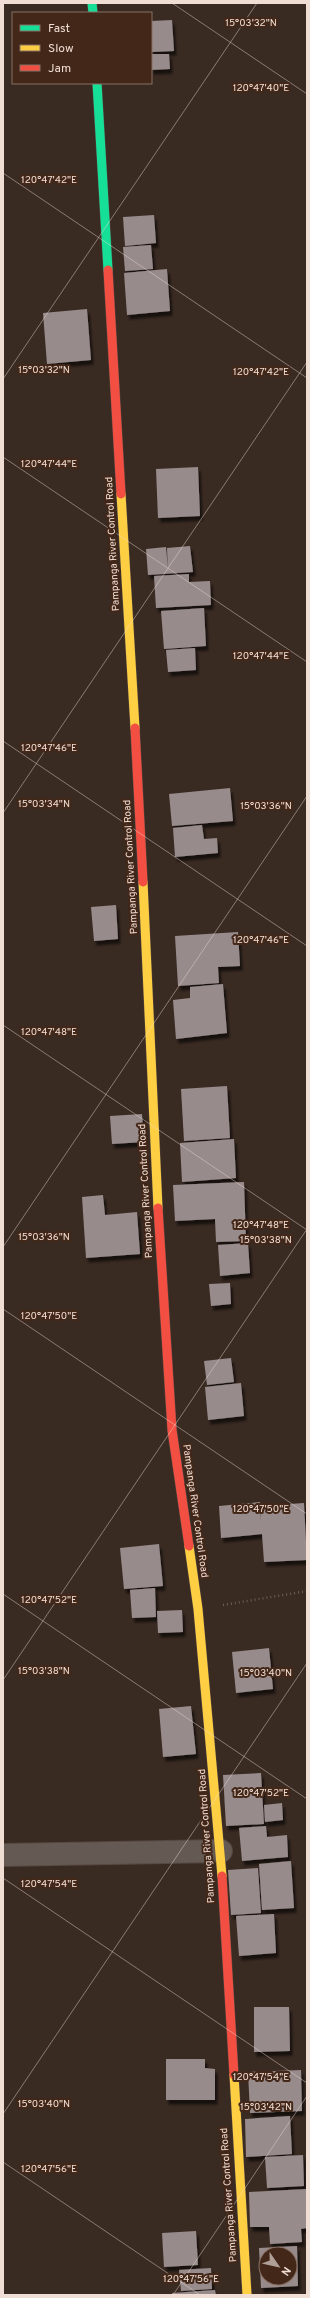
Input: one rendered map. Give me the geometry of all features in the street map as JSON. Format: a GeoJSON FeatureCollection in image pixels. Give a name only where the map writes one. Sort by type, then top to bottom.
{"type":"FeatureCollection","features":[{"type":"Feature","properties":{"kind":"main road","name":"Pampanga River Control Road"},"geometry":{"type":"LineString","coordinates":[[97,84],[139,810],[161,1285],[172,1430],[198,1609],[221,1851],[247,2295]]}},
{"type":"Feature","properties":{"kind":"street"},"geometry":{"type":"LineString","coordinates":[[3,1855],[221,1851]]}},
{"type":"Feature","properties":{"kind":"path"},"geometry":{"type":"LineString","coordinates":[[198,1609],[307,1591]]}},
{"type":"Feature","properties":{"kind":"building"},"geometry":{"type":"Polygon","coordinates":[[[172,20],[174,51],[152,52],[152,21],[172,20]]]}},
{"type":"Feature","properties":{"kind":"building"},"geometry":{"type":"Polygon","coordinates":[[[152,54],[169,54],[170,69],[152,70],[152,54]]]}},
{"type":"Feature","properties":{"kind":"building"},"geometry":{"type":"Polygon","coordinates":[[[154,215],[156,243],[125,246],[123,217],[154,215]]]}},
{"type":"Feature","properties":{"kind":"building"},"geometry":{"type":"Polygon","coordinates":[[[151,245],[153,269],[125,271],[123,247],[151,245]]]}},
{"type":"Feature","properties":{"kind":"building"},"geometry":{"type":"Polygon","coordinates":[[[167,269],[170,311],[127,315],[124,273],[167,269]]]}},
{"type":"Feature","properties":{"kind":"building"},"geometry":{"type":"Polygon","coordinates":[[[87,309],[91,360],[47,364],[43,313],[87,309]]]}},
{"type":"Feature","properties":{"kind":"building"},"geometry":{"type":"Polygon","coordinates":[[[198,467],[200,516],[158,518],[156,469],[198,467]]]}},
{"type":"Feature","properties":{"kind":"building"},"geometry":{"type":"Polygon","coordinates":[[[190,546],[193,572],[148,575],[146,549],[166,547],[168,569],[167,548],[190,546]]]}},
{"type":"Feature","properties":{"kind":"building"},"geometry":{"type":"Polygon","coordinates":[[[189,574],[189,582],[210,581],[211,605],[156,608],[154,576],[189,574]]]}},
{"type":"Feature","properties":{"kind":"building"},"geometry":{"type":"Polygon","coordinates":[[[204,608],[206,646],[164,649],[161,611],[204,608]]]}},
{"type":"Feature","properties":{"kind":"building"},"geometry":{"type":"Polygon","coordinates":[[[195,648],[196,670],[168,672],[166,650],[195,648]]]}},
{"type":"Feature","properties":{"kind":"building"},"geometry":{"type":"Polygon","coordinates":[[[230,788],[233,821],[172,826],[169,794],[230,788]]]}},
{"type":"Feature","properties":{"kind":"building"},"geometry":{"type":"Polygon","coordinates":[[[202,825],[204,839],[217,838],[218,853],[175,857],[173,828],[202,825]]]}},
{"type":"Feature","properties":{"kind":"building"},"geometry":{"type":"Polygon","coordinates":[[[116,905],[118,939],[94,941],[91,907],[116,905]]]}},
{"type":"Feature","properties":{"kind":"building"},"geometry":{"type":"Polygon","coordinates":[[[238,932],[240,966],[218,967],[219,983],[178,986],[175,936],[238,932]]]}},
{"type":"Feature","properties":{"kind":"building"},"geometry":{"type":"Polygon","coordinates":[[[223,984],[227,1033],[176,1039],[173,1000],[190,998],[190,987],[223,984]]]}},
{"type":"Feature","properties":{"kind":"building"},"geometry":{"type":"Polygon","coordinates":[[[227,1086],[230,1138],[184,1141],[181,1089],[227,1086]]]}},
{"type":"Feature","properties":{"kind":"building"},"geometry":{"type":"Polygon","coordinates":[[[142,1114],[144,1142],[112,1144],[110,1116],[142,1114]]]}},
{"type":"Feature","properties":{"kind":"building"},"geometry":{"type":"Polygon","coordinates":[[[234,1139],[236,1178],[182,1182],[180,1143],[234,1139]]]}},
{"type":"Feature","properties":{"kind":"building"},"geometry":{"type":"Polygon","coordinates":[[[244,1182],[246,1241],[216,1242],[215,1219],[175,1221],[173,1185],[244,1182]]]}},
{"type":"Feature","properties":{"kind":"building"},"geometry":{"type":"Polygon","coordinates":[[[103,1195],[105,1215],[137,1212],[140,1254],[86,1258],[82,1197],[103,1195]]]}},
{"type":"Feature","properties":{"kind":"building"},"geometry":{"type":"Polygon","coordinates":[[[248,1243],[250,1273],[220,1276],[218,1245],[248,1243]]]}},
{"type":"Feature","properties":{"kind":"building"},"geometry":{"type":"Polygon","coordinates":[[[230,1283],[231,1304],[211,1306],[209,1284],[230,1283]]]}},
{"type":"Feature","properties":{"kind":"building"},"geometry":{"type":"Polygon","coordinates":[[[231,1358],[234,1382],[207,1385],[204,1361],[231,1358]]]}},
{"type":"Feature","properties":{"kind":"building"},"geometry":{"type":"Polygon","coordinates":[[[241,1383],[244,1416],[208,1420],[205,1387],[241,1383]]]}},
{"type":"Feature","properties":{"kind":"building"},"geometry":{"type":"Polygon","coordinates":[[[260,1502],[261,1521],[261,1506],[304,1503],[307,1560],[264,1562],[262,1534],[221,1538],[219,1506],[260,1502]]]}},
{"type":"Feature","properties":{"kind":"building"},"geometry":{"type":"Polygon","coordinates":[[[159,1544],[163,1586],[124,1589],[120,1548],[159,1544]]]}},
{"type":"Feature","properties":{"kind":"building"},"geometry":{"type":"Polygon","coordinates":[[[155,1588],[156,1617],[132,1618],[130,1590],[155,1588]]]}},
{"type":"Feature","properties":{"kind":"building"},"geometry":{"type":"Polygon","coordinates":[[[182,1610],[183,1632],[158,1633],[157,1611],[182,1610]]]}},
{"type":"Feature","properties":{"kind":"building"},"geometry":{"type":"Polygon","coordinates":[[[269,1648],[273,1689],[236,1693],[232,1652],[269,1648]]]}},
{"type":"Feature","properties":{"kind":"building"},"geometry":{"type":"Polygon","coordinates":[[[191,1706],[196,1754],[163,1757],[159,1709],[191,1706]]]}},
{"type":"Feature","properties":{"kind":"building"},"geometry":{"type":"Polygon","coordinates":[[[261,1773],[264,1824],[226,1826],[223,1775],[261,1773]]]}},
{"type":"Feature","properties":{"kind":"building"},"geometry":{"type":"Polygon","coordinates":[[[282,1803],[283,1820],[265,1822],[264,1805],[282,1803]]]}},
{"type":"Feature","properties":{"kind":"building"},"geometry":{"type":"Polygon","coordinates":[[[266,1826],[267,1837],[287,1835],[288,1857],[242,1861],[239,1828],[266,1826]]]}},
{"type":"Feature","properties":{"kind":"building"},"geometry":{"type":"Polygon","coordinates":[[[291,1861],[294,1908],[262,1910],[259,1864],[291,1861]]]}},
{"type":"Feature","properties":{"kind":"building"},"geometry":{"type":"Polygon","coordinates":[[[258,1868],[261,1913],[231,1915],[228,1870],[258,1868]]]}},
{"type":"Feature","properties":{"kind":"building"},"geometry":{"type":"Polygon","coordinates":[[[274,1914],[276,1953],[239,1956],[236,1916],[274,1914]]]}},
{"type":"Feature","properties":{"kind":"building"},"geometry":{"type":"Polygon","coordinates":[[[254,2007],[289,2007],[290,2051],[254,2052],[254,2007]]]}},
{"type":"Feature","properties":{"kind":"building"},"geometry":{"type":"Polygon","coordinates":[[[166,2059],[205,2059],[205,2068],[215,2069],[215,2100],[166,2100],[166,2059]]]}},
{"type":"Feature","properties":{"kind":"building"},"geometry":{"type":"Polygon","coordinates":[[[301,2070],[302,2111],[250,2113],[248,2072],[301,2070]]]}},
{"type":"Feature","properties":{"kind":"building"},"geometry":{"type":"Polygon","coordinates":[[[290,2116],[292,2154],[246,2157],[245,2119],[290,2116]]]}},
{"type":"Feature","properties":{"kind":"building"},"geometry":{"type":"Polygon","coordinates":[[[303,2155],[304,2186],[267,2188],[265,2157],[303,2155]]]}},
{"type":"Feature","properties":{"kind":"building"},"geometry":{"type":"Polygon","coordinates":[[[307,2189],[307,2228],[301,2229],[302,2242],[270,2244],[269,2227],[250,2227],[249,2192],[307,2189]]]}},
{"type":"Feature","properties":{"kind":"building"},"geometry":{"type":"Polygon","coordinates":[[[196,2231],[198,2265],[164,2267],[162,2233],[196,2231]]]}},
{"type":"Feature","properties":{"kind":"building"},"geometry":{"type":"Polygon","coordinates":[[[211,2268],[212,2289],[181,2291],[179,2270],[211,2268]]]}},
{"type":"Feature","properties":{"kind":"building"},"geometry":{"type":"Polygon","coordinates":[[[261,2286],[298,2286],[261,2288],[261,2286]]]}},
{"type":"Feature","properties":{"kind":"building"},"geometry":{"type":"Polygon","coordinates":[[[215,2290],[216,2295],[172,2295],[172,2293],[215,2290]]]}},
{"type":"Feature","properties":{"kind":"traffic: fast"},"geometry":{"type":"LineString","coordinates":[[92,3],[93,12]]}},
{"type":"Feature","properties":{"kind":"traffic: fast"},"geometry":{"type":"LineString","coordinates":[[97,84],[108,270]]}},
{"type":"Feature","properties":{"kind":"traffic: slow"},"geometry":{"type":"LineString","coordinates":[[121,494],[135,728]]}},
{"type":"Feature","properties":{"kind":"traffic: slow"},"geometry":{"type":"LineString","coordinates":[[143,882],[158,1208]]}},
{"type":"Feature","properties":{"kind":"traffic: slow"},"geometry":{"type":"LineString","coordinates":[[189,1546],[198,1609],[222,1876]]}},
{"type":"Feature","properties":{"kind":"traffic: slow"},"geometry":{"type":"LineString","coordinates":[[234,2075],[247,2295]]}},
{"type":"Feature","properties":{"kind":"traffic: jam"},"geometry":{"type":"LineString","coordinates":[[108,270],[121,494]]}},
{"type":"Feature","properties":{"kind":"traffic: jam"},"geometry":{"type":"LineString","coordinates":[[135,728],[143,882]]}},
{"type":"Feature","properties":{"kind":"traffic: jam"},"geometry":{"type":"LineString","coordinates":[[158,1208],[172,1430],[189,1546]]}},
{"type":"Feature","properties":{"kind":"traffic: jam"},"geometry":{"type":"LineString","coordinates":[[222,1876],[234,2075]]}}]}
